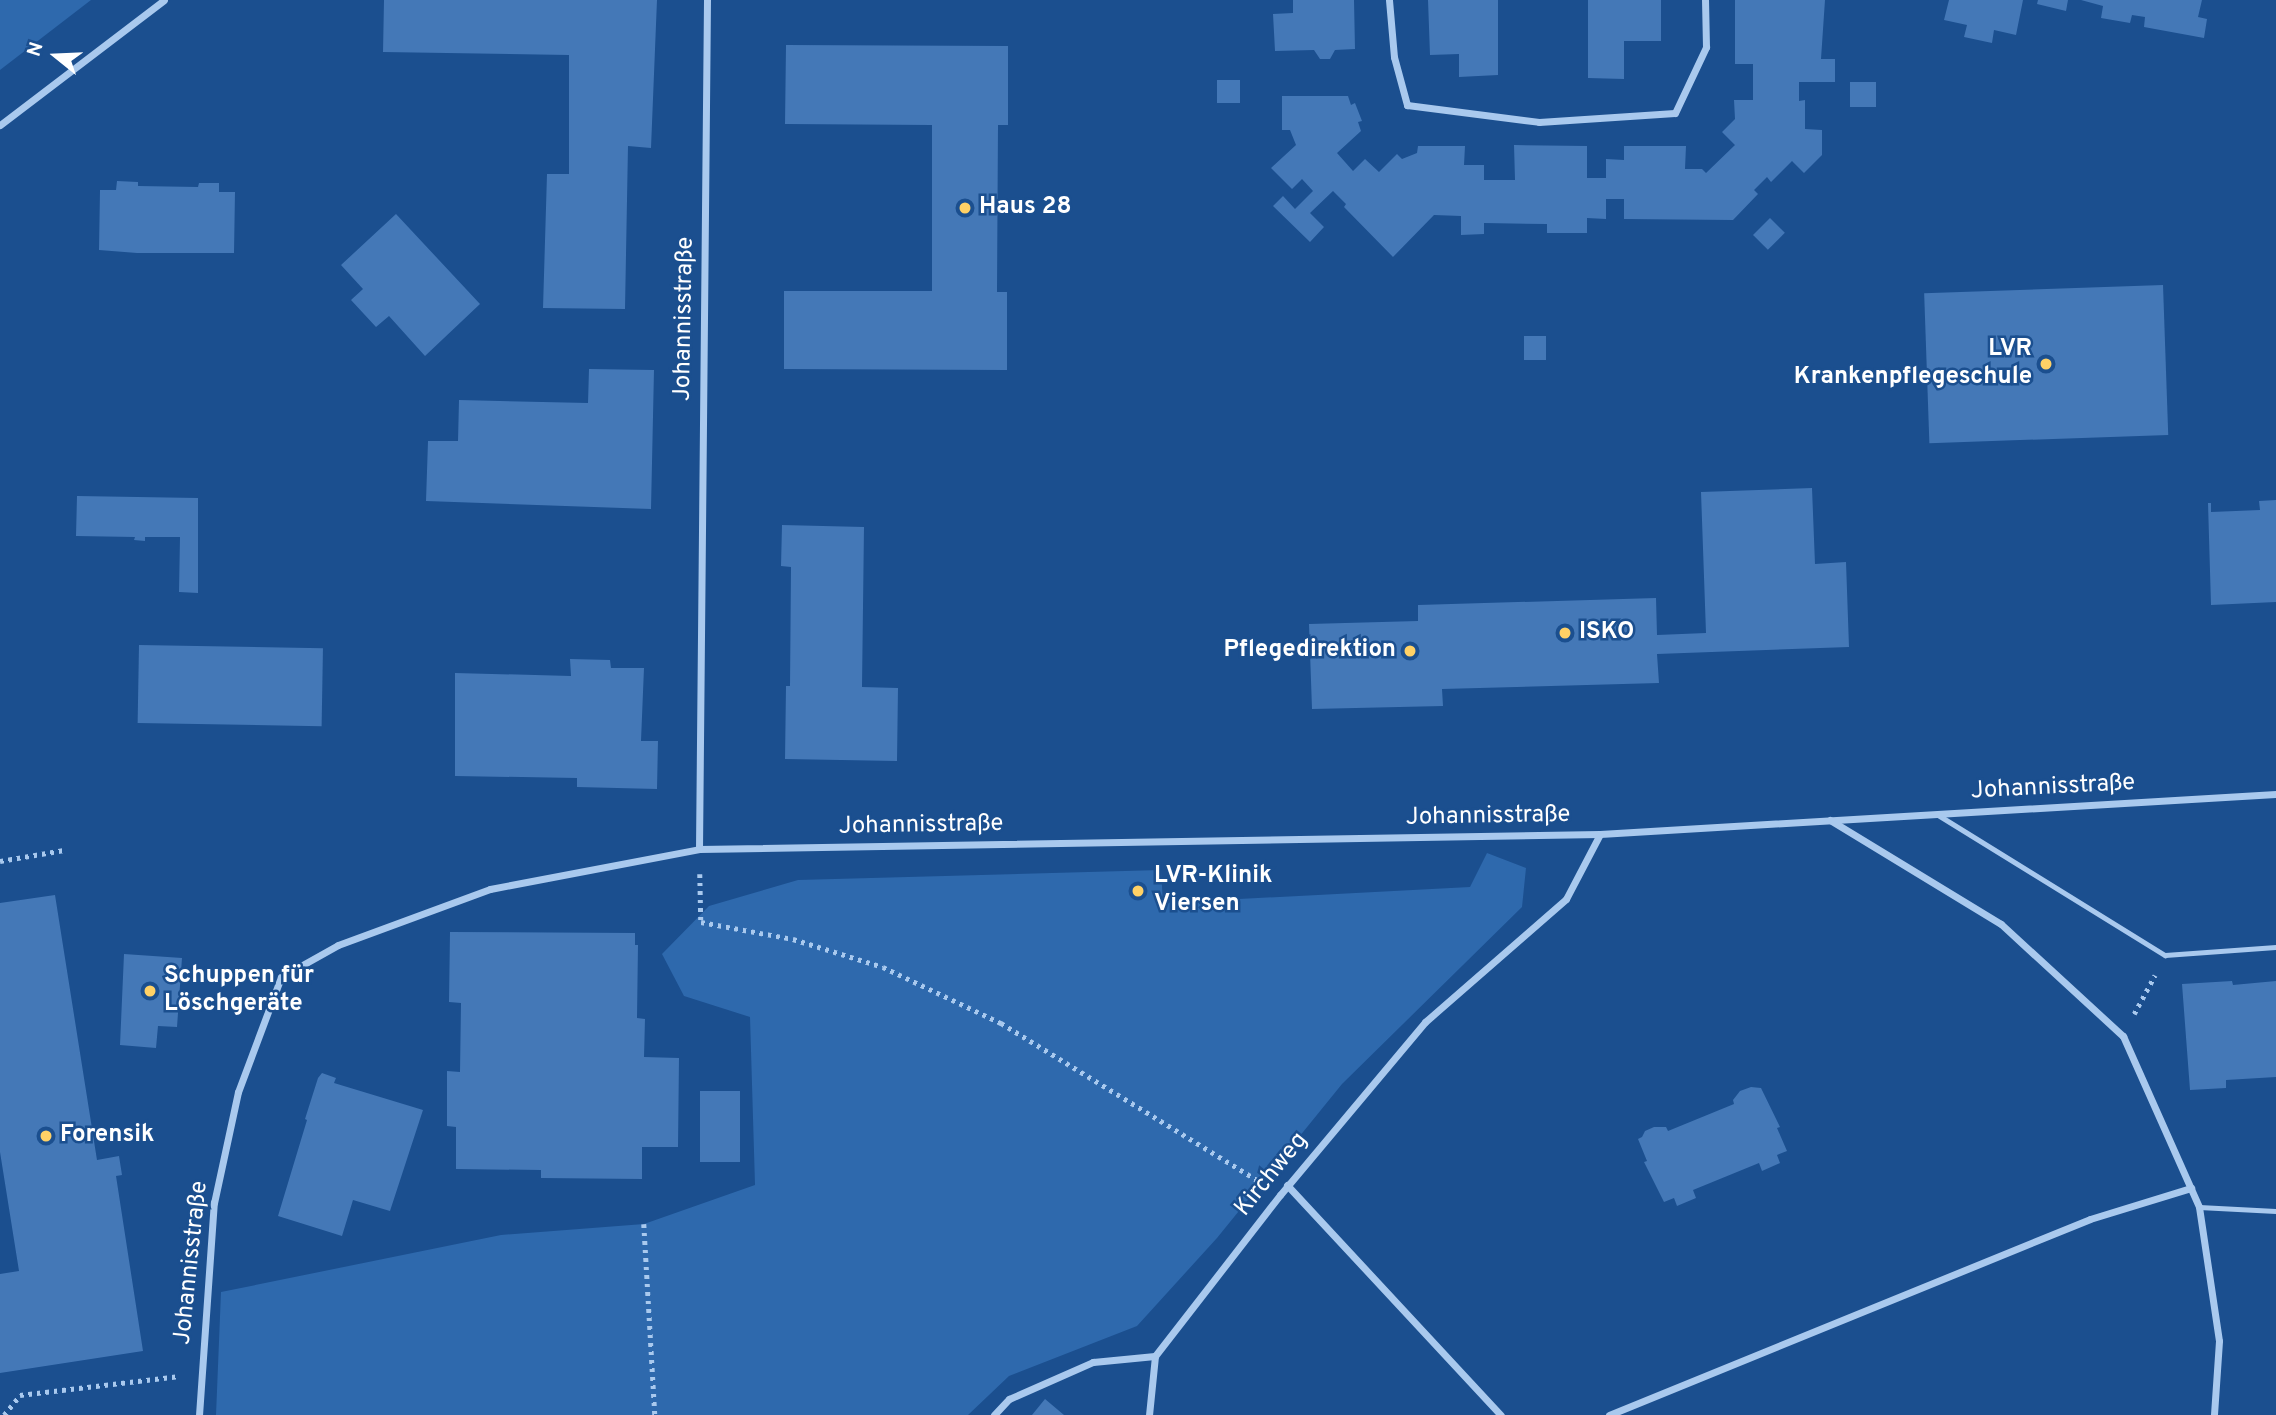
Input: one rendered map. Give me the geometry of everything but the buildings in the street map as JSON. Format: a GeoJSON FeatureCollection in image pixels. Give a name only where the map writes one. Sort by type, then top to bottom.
{"type":"FeatureCollection","features":[{"type":"Feature","properties":{"kind":"street"},"geometry":{"type":"LineString","coordinates":[[0,125],[164,0]]}},
{"type":"Feature","properties":{"kind":"street","name":"Johannisstraße"},"geometry":{"type":"LineString","coordinates":[[699,849],[707,0]]}},
{"type":"Feature","properties":{"kind":"street"},"geometry":{"type":"LineString","coordinates":[[1389,0],[1394,57],[1407,106],[1539,121],[1675,113],[1706,47],[1705,0]]}},
{"type":"Feature","properties":{"kind":"street","name":"Johannisstraße"},"geometry":{"type":"LineString","coordinates":[[199,1415],[214,1203],[238,1092],[281,977],[338,945],[490,889],[699,849],[1600,834],[2276,794]]}},
{"type":"Feature","properties":{"kind":"street"},"geometry":{"type":"LineString","coordinates":[[1830,820],[2001,924],[2123,1036],[2199,1207],[2219,1341],[2214,1415]]}},
{"type":"Feature","properties":{"kind":"street","name":"Kirchweg"},"geometry":{"type":"LineString","coordinates":[[1155,1356],[1287,1185],[1425,1022],[1566,899],[1600,834]]}},
{"type":"Feature","properties":{"kind":"street"},"geometry":{"type":"LineString","coordinates":[[1287,1185],[1501,1415]]}},
{"type":"Feature","properties":{"kind":"street"},"geometry":{"type":"LineString","coordinates":[[1609,1415],[2090,1219],[2191,1188]]}},
{"type":"Feature","properties":{"kind":"street"},"geometry":{"type":"LineString","coordinates":[[994,1415],[1009,1399],[1093,1362],[1155,1356],[1149,1415]]}},
{"type":"Feature","properties":{"kind":"lane"},"geometry":{"type":"LineString","coordinates":[[1937,814],[2165,955],[2276,947]]}},
{"type":"Feature","properties":{"kind":"lane"},"geometry":{"type":"LineString","coordinates":[[2199,1207],[2276,1211]]}},
{"type":"Feature","properties":{"kind":"path"},"geometry":{"type":"LineString","coordinates":[[699,849],[701,922],[793,939],[895,973],[1001,1023],[1280,1195]]}},
{"type":"Feature","properties":{"kind":"path"},"geometry":{"type":"LineString","coordinates":[[0,861],[64,850]]}},
{"type":"Feature","properties":{"kind":"path"},"geometry":{"type":"LineString","coordinates":[[2123,1036],[2165,955]]}},
{"type":"Feature","properties":{"kind":"path"},"geometry":{"type":"LineString","coordinates":[[643,1224],[654,1415]]}},
{"type":"Feature","properties":{"kind":"path"},"geometry":{"type":"LineString","coordinates":[[4,1415],[20,1395],[201,1374]]}},
{"type":"Feature","properties":{"kind":"shaded area"},"geometry":{"type":"Polygon","coordinates":[[[0,0],[91,0],[0,70],[0,0]]]}},
{"type":"Feature","properties":{"kind":"shaded area"},"geometry":{"type":"Polygon","coordinates":[[[1487,853],[1526,868],[1522,907],[1342,1084],[1217,1238],[1137,1326],[1009,1376],[968,1415],[216,1415],[221,1292],[501,1235],[644,1224],[755,1185],[750,1017],[684,996],[662,954],[709,906],[798,880],[1161,870],[1163,903],[1470,887],[1487,853]]]}},
{"type":"Feature","properties":{"kind":"place","name":"Haus 28"},"geometry":{"type":"Point","coordinates":[965,208]}},
{"type":"Feature","properties":{"kind":"place","name":"LVR Krankenpflegeschule"},"geometry":{"type":"Point","coordinates":[2046,364]}},
{"type":"Feature","properties":{"kind":"place","name":"ISKO"},"geometry":{"type":"Point","coordinates":[1565,633]}},
{"type":"Feature","properties":{"kind":"place","name":"Pflegedirektion"},"geometry":{"type":"Point","coordinates":[1410,651]}},
{"type":"Feature","properties":{"kind":"place","name":"LVR-Klinik Viersen"},"geometry":{"type":"Point","coordinates":[1138,891]}},
{"type":"Feature","properties":{"kind":"place","name":"Schuppen für Löschgeräte"},"geometry":{"type":"Point","coordinates":[150,991]}},
{"type":"Feature","properties":{"kind":"place","name":"Forensik"},"geometry":{"type":"Point","coordinates":[46,1136]}}]}
